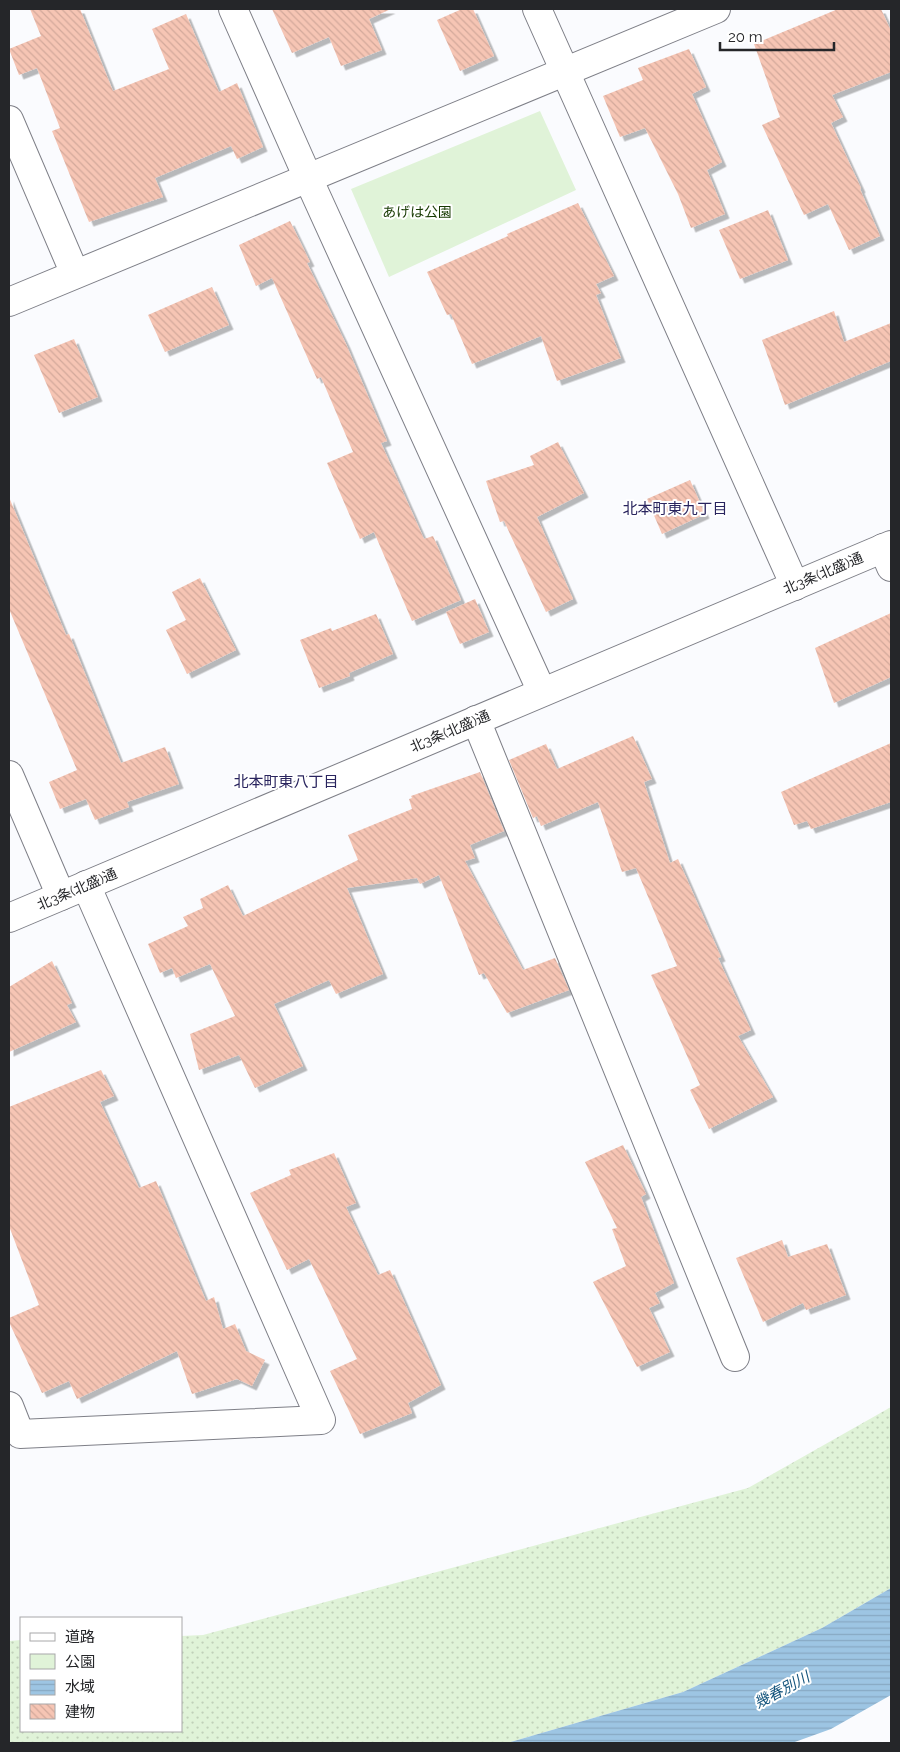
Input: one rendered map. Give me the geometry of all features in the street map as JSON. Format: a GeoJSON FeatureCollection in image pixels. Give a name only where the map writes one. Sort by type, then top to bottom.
{"type":"FeatureCollection","features":[{"type":"Feature","properties":{"kind":"street"},"geometry":{"type":"LineString","coordinates":[[233,9],[542,692]]}},
{"type":"Feature","properties":{"kind":"street"},"geometry":{"type":"LineString","coordinates":[[537,9],[795,586]]}},
{"type":"Feature","properties":{"kind":"street"},"geometry":{"type":"LineString","coordinates":[[9,302],[716,9]]}},
{"type":"Feature","properties":{"kind":"street"},"geometry":{"type":"LineString","coordinates":[[9,120],[75,274]]}},
{"type":"Feature","properties":{"kind":"street","name":"北3条(北盛)通"},"geometry":{"type":"LineString","coordinates":[[9,918],[795,586],[889,553]]}},
{"type":"Feature","properties":{"kind":"street"},"geometry":{"type":"LineString","coordinates":[[476,720],[735,1357]]}},
{"type":"Feature","properties":{"kind":"street"},"geometry":{"type":"LineString","coordinates":[[9,775],[61,896]]}},
{"type":"Feature","properties":{"kind":"street"},"geometry":{"type":"LineString","coordinates":[[9,1406],[20,1434],[321,1420],[86,885]]}},
{"type":"Feature","properties":{"kind":"green space","name":"あげは公園"},"geometry":{"type":"Polygon","coordinates":[[[540,111],[576,190],[389,277],[351,189],[540,111]]]}},
{"type":"Feature","properties":{"kind":"green space"},"geometry":{"type":"Polygon","coordinates":[[[891,1407],[891,1588],[822,1628],[683,1692],[507,1743],[9,1743],[9,1641],[20,1640],[20,1732],[182,1732],[182,1636],[203,1635],[748,1488],[891,1407]]]}},
{"type":"Feature","properties":{"kind":"water","name":"幾春別川"},"geometry":{"type":"Polygon","coordinates":[[[891,1588],[891,1695],[831,1729],[792,1743],[507,1743],[683,1692],[822,1628],[891,1588]]]}},
{"type":"Feature","properties":{"kind":"building"},"geometry":{"type":"Polygon","coordinates":[[[30,9],[80,9],[113,91],[169,69],[152,29],[186,14],[219,92],[237,83],[263,147],[237,159],[231,146],[155,178],[163,197],[89,222],[52,131],[60,128],[37,68],[19,75],[9,49],[41,36],[30,9]]]}},
{"type":"Feature","properties":{"kind":"building"},"geometry":{"type":"Polygon","coordinates":[[[272,9],[391,9],[369,19],[382,50],[341,66],[329,37],[292,53],[272,9]]]}},
{"type":"Feature","properties":{"kind":"building"},"geometry":{"type":"Polygon","coordinates":[[[462,9],[473,9],[494,56],[460,71],[437,20],[462,9]]]}},
{"type":"Feature","properties":{"kind":"building"},"geometry":{"type":"Polygon","coordinates":[[[838,9],[881,9],[891,31],[891,72],[832,95],[843,117],[831,123],[861,188],[880,236],[849,250],[828,204],[804,215],[762,125],[780,117],[754,44],[838,9]]]}},
{"type":"Feature","properties":{"kind":"building"},"geometry":{"type":"Polygon","coordinates":[[[689,49],[706,87],[692,94],[722,162],[707,170],[725,214],[691,228],[678,194],[645,128],[620,137],[603,96],[643,80],[638,68],[689,49]]]}},
{"type":"Feature","properties":{"kind":"building"},"geometry":{"type":"Polygon","coordinates":[[[578,203],[614,276],[596,284],[601,293],[596,295],[621,358],[557,381],[541,336],[472,364],[451,314],[447,315],[427,272],[578,203]]]}},
{"type":"Feature","properties":{"kind":"building"},"geometry":{"type":"Polygon","coordinates":[[[768,210],[788,260],[740,279],[719,230],[768,210]]]}},
{"type":"Feature","properties":{"kind":"building"},"geometry":{"type":"Polygon","coordinates":[[[290,221],[310,262],[307,263],[346,344],[387,441],[381,443],[424,539],[433,536],[461,600],[412,621],[374,532],[360,539],[327,463],[353,452],[321,377],[317,379],[272,278],[256,286],[239,245],[290,221]]]}},
{"type":"Feature","properties":{"kind":"building"},"geometry":{"type":"Polygon","coordinates":[[[212,287],[229,325],[165,352],[148,315],[212,287]]]}},
{"type":"Feature","properties":{"kind":"building"},"geometry":{"type":"Polygon","coordinates":[[[834,311],[844,342],[891,323],[891,361],[785,405],[762,340],[834,311]]]}},
{"type":"Feature","properties":{"kind":"building"},"geometry":{"type":"Polygon","coordinates":[[[74,339],[98,397],[59,413],[34,355],[74,339]]]}},
{"type":"Feature","properties":{"kind":"building"},"geometry":{"type":"Polygon","coordinates":[[[558,442],[584,493],[537,517],[573,599],[546,612],[504,521],[500,522],[486,481],[534,465],[530,456],[558,442]]]}},
{"type":"Feature","properties":{"kind":"building"},"geometry":{"type":"Polygon","coordinates":[[[690,480],[705,514],[662,534],[647,499],[690,480]]]}},
{"type":"Feature","properties":{"kind":"building"},"geometry":{"type":"Polygon","coordinates":[[[9,497],[66,635],[69,634],[121,763],[165,747],[179,784],[127,802],[129,807],[95,820],[86,799],[60,809],[49,782],[77,770],[9,609],[9,497]]]}},
{"type":"Feature","properties":{"kind":"building"},"geometry":{"type":"Polygon","coordinates":[[[200,578],[236,650],[187,674],[166,630],[186,620],[172,592],[200,578]]]}},
{"type":"Feature","properties":{"kind":"building"},"geometry":{"type":"Polygon","coordinates":[[[475,599],[489,632],[460,644],[446,612],[475,599]]]}},
{"type":"Feature","properties":{"kind":"building"},"geometry":{"type":"Polygon","coordinates":[[[891,613],[891,677],[834,703],[815,648],[891,613]]]}},
{"type":"Feature","properties":{"kind":"building"},"geometry":{"type":"Polygon","coordinates":[[[376,614],[393,654],[349,673],[350,676],[319,688],[300,640],[331,628],[332,631],[376,614]]]}},
{"type":"Feature","properties":{"kind":"building"},"geometry":{"type":"Polygon","coordinates":[[[633,736],[652,779],[644,782],[670,863],[678,859],[721,957],[718,958],[751,1030],[738,1036],[773,1097],[709,1129],[690,1090],[700,1085],[651,975],[677,966],[636,868],[622,872],[598,802],[541,826],[537,816],[533,818],[509,760],[546,744],[557,769],[633,736]]]}},
{"type":"Feature","properties":{"kind":"building"},"geometry":{"type":"Polygon","coordinates":[[[891,743],[891,802],[811,829],[807,821],[794,825],[781,792],[891,743]]]}},
{"type":"Feature","properties":{"kind":"building"},"geometry":{"type":"Polygon","coordinates":[[[480,772],[504,831],[470,845],[475,858],[465,861],[523,970],[555,958],[569,990],[507,1013],[484,973],[479,975],[439,875],[420,884],[417,878],[347,888],[383,974],[336,994],[329,980],[274,1004],[303,1066],[255,1088],[239,1055],[199,1070],[190,1034],[235,1016],[210,964],[176,978],[172,968],[160,973],[148,944],[188,926],[183,917],[203,908],[200,899],[228,885],[243,916],[358,860],[348,835],[412,809],[409,799],[412,798],[411,796],[480,772]]]}},
{"type":"Feature","properties":{"kind":"building"},"geometry":{"type":"Polygon","coordinates":[[[52,961],[72,1003],[67,1005],[76,1022],[9,1052],[9,987],[52,961]]]}},
{"type":"Feature","properties":{"kind":"building"},"geometry":{"type":"Polygon","coordinates":[[[101,1070],[114,1096],[100,1102],[139,1188],[156,1181],[206,1301],[214,1297],[223,1329],[235,1324],[246,1351],[265,1360],[252,1386],[237,1379],[192,1394],[177,1351],[77,1399],[69,1381],[42,1393],[9,1322],[9,1318],[39,1305],[9,1226],[9,1107],[101,1070]]]}},
{"type":"Feature","properties":{"kind":"building"},"geometry":{"type":"Polygon","coordinates":[[[623,1145],[646,1194],[641,1197],[674,1283],[655,1293],[660,1303],[649,1308],[670,1352],[637,1367],[593,1282],[626,1266],[612,1229],[617,1228],[585,1162],[623,1145]]]}},
{"type":"Feature","properties":{"kind":"building"},"geometry":{"type":"Polygon","coordinates":[[[334,1153],[356,1203],[346,1207],[378,1275],[390,1270],[441,1385],[408,1403],[412,1413],[360,1434],[330,1371],[357,1359],[309,1259],[287,1270],[250,1193],[291,1175],[289,1170],[334,1153]]]}},
{"type":"Feature","properties":{"kind":"building"},"geometry":{"type":"Polygon","coordinates":[[[782,1240],[788,1257],[827,1244],[846,1295],[806,1310],[803,1303],[763,1322],[736,1258],[782,1240]]]}},
{"type":"Feature","properties":{"kind":"district","name":"北本町東九丁目"},"geometry":{"type":"Point","coordinates":[675,509]}},
{"type":"Feature","properties":{"kind":"district","name":"北本町東八丁目"},"geometry":{"type":"Point","coordinates":[286,782]}}]}
